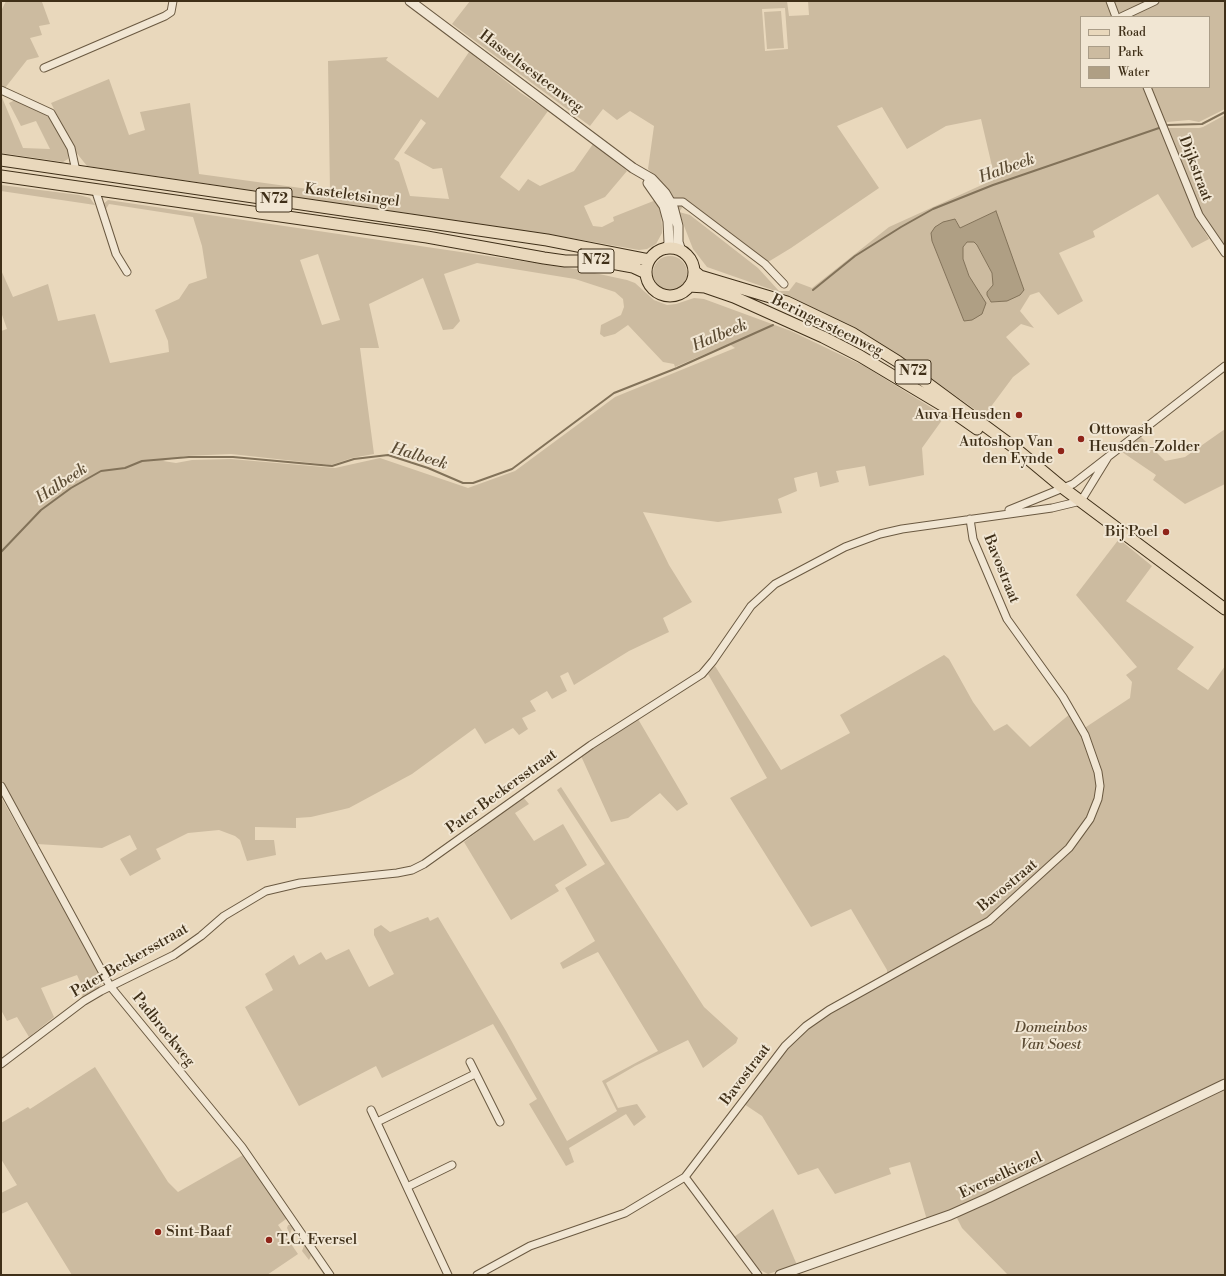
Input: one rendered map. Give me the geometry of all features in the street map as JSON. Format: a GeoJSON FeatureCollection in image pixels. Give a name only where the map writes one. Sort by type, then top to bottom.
{"type":"FeatureCollection","features":[{"type":"Feature","properties":{"kind":"main road","name":"Kasteletsingel"},"geometry":{"type":"LineString","coordinates":[[1,160],[547,240],[649,260]]}},
{"type":"Feature","properties":{"kind":"main road","name":"Kasteletsingel"},"geometry":{"type":"LineString","coordinates":[[1,176],[427,238],[565,261],[600,261],[633,267],[646,273]]}},
{"type":"Feature","properties":{"kind":"main road"},"geometry":{"type":"LineString","coordinates":[[681,251],[666,249],[659,251],[649,260],[646,273],[651,286],[663,295],[678,295],[689,286],[694,271]]}},
{"type":"Feature","properties":{"kind":"main road","name":"Hasseltsesteenweg"},"geometry":{"type":"LineString","coordinates":[[681,251],[690,259],[694,271]]}},
{"type":"Feature","properties":{"kind":"main road","name":"N72"},"geometry":{"type":"LineString","coordinates":[[694,271],[700,276],[736,292]]}},
{"type":"Feature","properties":{"kind":"main road","name":"N72"},"geometry":{"type":"LineString","coordinates":[[689,286],[736,292]]}},
{"type":"Feature","properties":{"kind":"main road","name":"Beringersteenweg"},"geometry":{"type":"LineString","coordinates":[[736,292],[860,356],[947,408],[1013,453],[1028,460]]}},
{"type":"Feature","properties":{"kind":"main road","name":"Beringersteenweg"},"geometry":{"type":"LineString","coordinates":[[736,292],[786,302],[852,334],[925,380],[1015,448],[1063,488],[1225,609]]}},
{"type":"Feature","properties":{"kind":"street"},"geometry":{"type":"LineString","coordinates":[[44,68],[165,16],[171,12],[173,1]]}},
{"type":"Feature","properties":{"kind":"street","name":"Hasseltsesteenweg"},"geometry":{"type":"LineString","coordinates":[[410,1],[633,168],[652,179],[665,193],[670,202],[678,226],[678,242],[681,251]]}},
{"type":"Feature","properties":{"kind":"street"},"geometry":{"type":"LineString","coordinates":[[1110,1],[1116,16]]}},
{"type":"Feature","properties":{"kind":"street"},"geometry":{"type":"LineString","coordinates":[[1123,16],[1155,1]]}},
{"type":"Feature","properties":{"kind":"street","name":"Dijkstraat"},"geometry":{"type":"LineString","coordinates":[[1147,88],[1199,216],[1225,254]]}},
{"type":"Feature","properties":{"kind":"street"},"geometry":{"type":"LineString","coordinates":[[1,90],[51,113],[71,148],[76,171]]}},
{"type":"Feature","properties":{"kind":"street","name":"Hasseltsesteenweg"},"geometry":{"type":"LineString","coordinates":[[633,168],[658,195],[664,206],[668,221],[669,234],[669,243],[666,249]]}},
{"type":"Feature","properties":{"kind":"street"},"geometry":{"type":"LineString","coordinates":[[95,189],[116,254],[127,272]]}},
{"type":"Feature","properties":{"kind":"street"},"geometry":{"type":"LineString","coordinates":[[670,202],[683,202],[765,264],[784,284]]}},
{"type":"Feature","properties":{"kind":"street","name":"Pater Beckersstraat"},"geometry":{"type":"LineString","coordinates":[[998,514],[1073,484],[1225,366]]}},
{"type":"Feature","properties":{"kind":"street"},"geometry":{"type":"LineString","coordinates":[[1081,501],[1108,457]]}},
{"type":"Feature","properties":{"kind":"street","name":"Pater Beckersstraat"},"geometry":{"type":"LineString","coordinates":[[1,1064],[70,1011],[110,986],[174,955],[201,936],[224,916],[266,892],[300,883],[397,873],[412,870],[424,864],[591,745],[702,674],[714,661],[751,606],[775,584],[844,547],[880,534],[998,514],[1052,508],[1081,501]]}},
{"type":"Feature","properties":{"kind":"street","name":"Bavostraat"},"geometry":{"type":"LineString","coordinates":[[477,1275],[530,1246],[625,1213],[685,1177],[785,1046],[806,1026],[829,1010],[989,921],[1069,848],[1095,810],[1100,786],[1098,772],[1085,735],[1063,697],[1008,619],[973,539],[970,519]]}},
{"type":"Feature","properties":{"kind":"street","name":"Padbroekweg"},"geometry":{"type":"LineString","coordinates":[[1,786],[110,986],[242,1147],[330,1275]]}},
{"type":"Feature","properties":{"kind":"street"},"geometry":{"type":"LineString","coordinates":[[470,1062],[500,1122]]}},
{"type":"Feature","properties":{"kind":"street"},"geometry":{"type":"LineString","coordinates":[[376,1122],[475,1074]]}},
{"type":"Feature","properties":{"kind":"street","name":"Everselkiezel"},"geometry":{"type":"LineString","coordinates":[[782,1275],[962,1210],[1225,1084]]}},
{"type":"Feature","properties":{"kind":"street"},"geometry":{"type":"LineString","coordinates":[[371,1110],[448,1275]]}},
{"type":"Feature","properties":{"kind":"street"},"geometry":{"type":"LineString","coordinates":[[407,1187],[452,1165]]}},
{"type":"Feature","properties":{"kind":"street"},"geometry":{"type":"LineString","coordinates":[[685,1177],[758,1275]]}},
{"type":"Feature","properties":{"kind":"green space"},"geometry":{"type":"Polygon","coordinates":[[[6,1],[42,2],[50,24],[39,26],[42,35],[30,38],[39,57],[27,60],[5,88],[44,105],[68,149],[68,159],[63,162],[1,153],[1,95],[23,148],[50,149],[36,121],[21,126],[9,103],[15,100],[1,87],[1,11],[6,1]]]}},
{"type":"Feature","properties":{"kind":"green space"},"geometry":{"type":"Polygon","coordinates":[[[470,1],[787,1],[789,16],[809,15],[808,1],[1225,1],[1225,109],[1199,122],[1189,120],[1167,122],[1168,128],[1199,128],[1225,115],[1225,249],[1209,225],[1203,229],[1209,239],[1192,248],[1158,194],[1093,231],[1095,237],[1059,253],[1083,301],[1058,315],[1039,292],[1030,295],[1020,311],[1034,328],[1021,324],[1006,337],[1030,364],[1013,377],[984,416],[894,352],[851,327],[787,295],[707,267],[693,249],[674,200],[666,188],[648,169],[654,126],[630,111],[617,120],[603,109],[590,126],[452,24],[470,1]],[[785,8],[762,9],[765,51],[788,49],[785,8]],[[882,107],[837,126],[879,188],[768,262],[684,205],[679,212],[690,215],[758,268],[779,291],[789,291],[796,282],[812,288],[889,227],[995,179],[981,119],[946,126],[907,149],[882,107]],[[996,211],[960,228],[956,220],[932,241],[964,321],[981,294],[975,289],[963,259],[963,247],[967,242],[974,242],[977,245],[992,273],[993,285],[987,292],[991,302],[1003,301],[1020,295],[996,211]]]}},
{"type":"Feature","properties":{"kind":"green space"},"geometry":{"type":"Polygon","coordinates":[[[781,11],[784,48],[767,49],[764,12],[781,11]]]}},
{"type":"Feature","properties":{"kind":"green space"},"geometry":{"type":"Polygon","coordinates":[[[469,52],[521,93],[548,111],[500,177],[519,191],[528,179],[540,186],[574,171],[593,144],[627,171],[605,197],[584,206],[593,226],[602,227],[614,221],[613,217],[656,200],[661,214],[662,233],[656,244],[647,249],[639,250],[548,234],[87,166],[75,151],[51,103],[109,79],[129,135],[145,130],[140,112],[190,103],[199,174],[330,192],[328,61],[388,57],[386,60],[438,98],[469,52]],[[421,119],[394,159],[399,162],[410,196],[449,199],[442,168],[433,169],[404,153],[426,123],[421,119]]]}},
{"type":"Feature","properties":{"kind":"green space"},"geometry":{"type":"Polygon","coordinates":[[[1,185],[79,195],[90,198],[95,205],[1,191],[1,185]]]}},
{"type":"Feature","properties":{"kind":"green space"},"geometry":{"type":"Polygon","coordinates":[[[108,200],[576,269],[635,283],[654,300],[667,305],[676,304],[694,298],[704,299],[791,331],[864,366],[945,416],[922,448],[924,475],[869,486],[865,466],[836,471],[839,482],[820,487],[817,472],[794,478],[797,491],[778,499],[782,513],[718,522],[643,512],[669,565],[692,602],[663,618],[669,632],[629,651],[574,685],[568,672],[560,676],[567,691],[552,699],[547,691],[530,701],[536,711],[522,718],[528,729],[519,735],[513,728],[485,744],[475,728],[412,774],[349,808],[311,817],[296,818],[296,828],[255,827],[255,840],[274,840],[276,855],[247,861],[240,840],[235,836],[219,830],[188,833],[156,849],[161,859],[130,876],[120,859],[137,849],[130,835],[102,848],[37,844],[1,779],[1,331],[7,329],[1,312],[1,270],[13,297],[48,284],[58,321],[95,314],[110,363],[169,352],[168,341],[155,310],[179,299],[189,284],[207,278],[202,246],[193,217],[109,204],[106,209],[108,216],[105,217],[102,205],[108,200]],[[318,254],[300,260],[322,325],[340,320],[318,254]],[[477,263],[444,274],[460,321],[453,329],[443,330],[423,278],[369,304],[379,348],[360,348],[374,454],[352,458],[331,465],[231,454],[185,456],[163,461],[176,463],[192,460],[231,459],[335,468],[380,458],[468,488],[515,471],[615,397],[735,348],[729,344],[675,367],[674,364],[663,362],[628,325],[615,334],[604,337],[600,334],[601,325],[621,315],[624,307],[623,299],[615,292],[575,279],[477,263]]]}},
{"type":"Feature","properties":{"kind":"green space"},"geometry":{"type":"Polygon","coordinates":[[[667,256],[673,256],[677,257],[684,263],[687,273],[686,280],[680,287],[673,290],[667,290],[663,289],[656,283],[653,276],[653,270],[654,266],[660,259],[667,256]]]}},
{"type":"Feature","properties":{"kind":"green space"},"geometry":{"type":"Polygon","coordinates":[[[1225,429],[1225,484],[1185,504],[1153,480],[1156,475],[1122,452],[1141,437],[1165,461],[1185,457],[1225,429]]]}},
{"type":"Feature","properties":{"kind":"green space","name":"Domeinbos Van Soest"},"geometry":{"type":"Polygon","coordinates":[[[1119,539],[1152,566],[1126,601],[1194,647],[1177,669],[1208,690],[1225,666],[1225,1275],[1008,1275],[962,1228],[953,1210],[927,1220],[910,1162],[889,1168],[891,1174],[835,1194],[818,1168],[798,1175],[762,1116],[744,1104],[786,1047],[820,1020],[887,980],[887,970],[851,909],[811,927],[730,798],[767,778],[708,674],[715,666],[781,770],[850,733],[840,715],[944,655],[949,659],[973,702],[994,731],[1007,724],[1030,747],[1070,714],[1080,731],[1130,698],[1132,682],[1126,675],[1137,667],[1076,595],[1119,539]]]}},
{"type":"Feature","properties":{"kind":"green space"},"geometry":{"type":"Polygon","coordinates":[[[638,719],[688,804],[677,811],[660,793],[628,818],[611,822],[581,756],[638,719]]]}},
{"type":"Feature","properties":{"kind":"green space"},"geometry":{"type":"Polygon","coordinates":[[[561,787],[704,1007],[738,1038],[736,1043],[703,1068],[688,1040],[635,1066],[606,1083],[618,1108],[637,1104],[646,1117],[634,1126],[626,1114],[569,1148],[574,1162],[566,1166],[529,1104],[537,1099],[493,1024],[382,1078],[376,1066],[299,1106],[245,1007],[273,990],[265,974],[294,955],[299,965],[321,952],[326,960],[349,949],[369,987],[394,974],[374,935],[374,929],[381,925],[390,932],[428,917],[430,921],[438,917],[506,1031],[567,1141],[617,1111],[602,1081],[658,1051],[598,952],[563,969],[560,963],[595,941],[565,888],[605,864],[557,790],[561,787]]]}},
{"type":"Feature","properties":{"kind":"green space"},"geometry":{"type":"Polygon","coordinates":[[[1,797],[102,976],[102,983],[99,988],[82,997],[84,990],[77,975],[41,988],[54,1017],[29,1037],[17,1017],[7,1021],[1,1010],[1,797]]]}},
{"type":"Feature","properties":{"kind":"green space"},"geometry":{"type":"Polygon","coordinates":[[[523,797],[529,804],[515,813],[534,841],[563,824],[587,865],[555,885],[559,891],[511,920],[464,842],[523,797]]]}},
{"type":"Feature","properties":{"kind":"green space"},"geometry":{"type":"Polygon","coordinates":[[[95,1067],[168,1182],[178,1192],[243,1155],[286,1216],[286,1219],[278,1225],[298,1254],[267,1275],[72,1275],[27,1202],[1,1214],[1,1193],[17,1185],[1,1159],[1,1123],[28,1107],[30,1109],[95,1067]]]}},
{"type":"Feature","properties":{"kind":"green space"},"geometry":{"type":"Polygon","coordinates":[[[773,1209],[797,1265],[768,1274],[760,1270],[734,1237],[773,1209]]]}},
{"type":"Feature","properties":{"kind":"green space"},"geometry":{"type":"Polygon","coordinates":[[[288,1225],[292,1225],[327,1275],[324,1275],[311,1256],[309,1260],[302,1251],[304,1246],[292,1229],[290,1234],[287,1228],[288,1225]]]}},
{"type":"Feature","properties":{"kind":"water"},"geometry":{"type":"Polygon","coordinates":[[[996,211],[1024,290],[1020,295],[1007,301],[991,302],[987,292],[993,285],[992,273],[977,245],[974,242],[967,242],[963,247],[963,259],[969,276],[986,303],[982,314],[972,320],[964,321],[932,241],[931,233],[935,227],[943,222],[955,219],[960,228],[996,211]]]}},
{"type":"Feature","properties":{"kind":"waterway","name":"Halbeek"},"geometry":{"type":"LineString","coordinates":[[1168,125],[1202,124],[1225,112]]}},
{"type":"Feature","properties":{"kind":"waterway","name":"Halbeek"},"geometry":{"type":"LineString","coordinates":[[813,290],[855,256],[933,209],[993,185],[1159,128]]}},
{"type":"Feature","properties":{"kind":"waterway","name":"Halbeek"},"geometry":{"type":"LineString","coordinates":[[1,552],[41,510],[71,488],[101,471],[125,468],[142,461],[189,457],[233,457],[332,466],[354,459],[388,455],[428,468],[463,483],[473,483],[512,469],[614,393],[677,368],[773,325]]}},
{"type":"Feature","properties":{"kind":"place","name":"Auva Heusden"},"geometry":{"type":"Point","coordinates":[1019,415]}},
{"type":"Feature","properties":{"kind":"place","name":"Ottowash Heusden-Zolder"},"geometry":{"type":"Point","coordinates":[1081,439]}},
{"type":"Feature","properties":{"kind":"place","name":"Autoshop Van den Eynde"},"geometry":{"type":"Point","coordinates":[1061,451]}},
{"type":"Feature","properties":{"kind":"place","name":"Bij Poel"},"geometry":{"type":"Point","coordinates":[1166,532]}},
{"type":"Feature","properties":{"kind":"place","name":"Sint-Baaf"},"geometry":{"type":"Point","coordinates":[158,1232]}},
{"type":"Feature","properties":{"kind":"place","name":"T.C. Eversel"},"geometry":{"type":"Point","coordinates":[269,1240]}}]}
